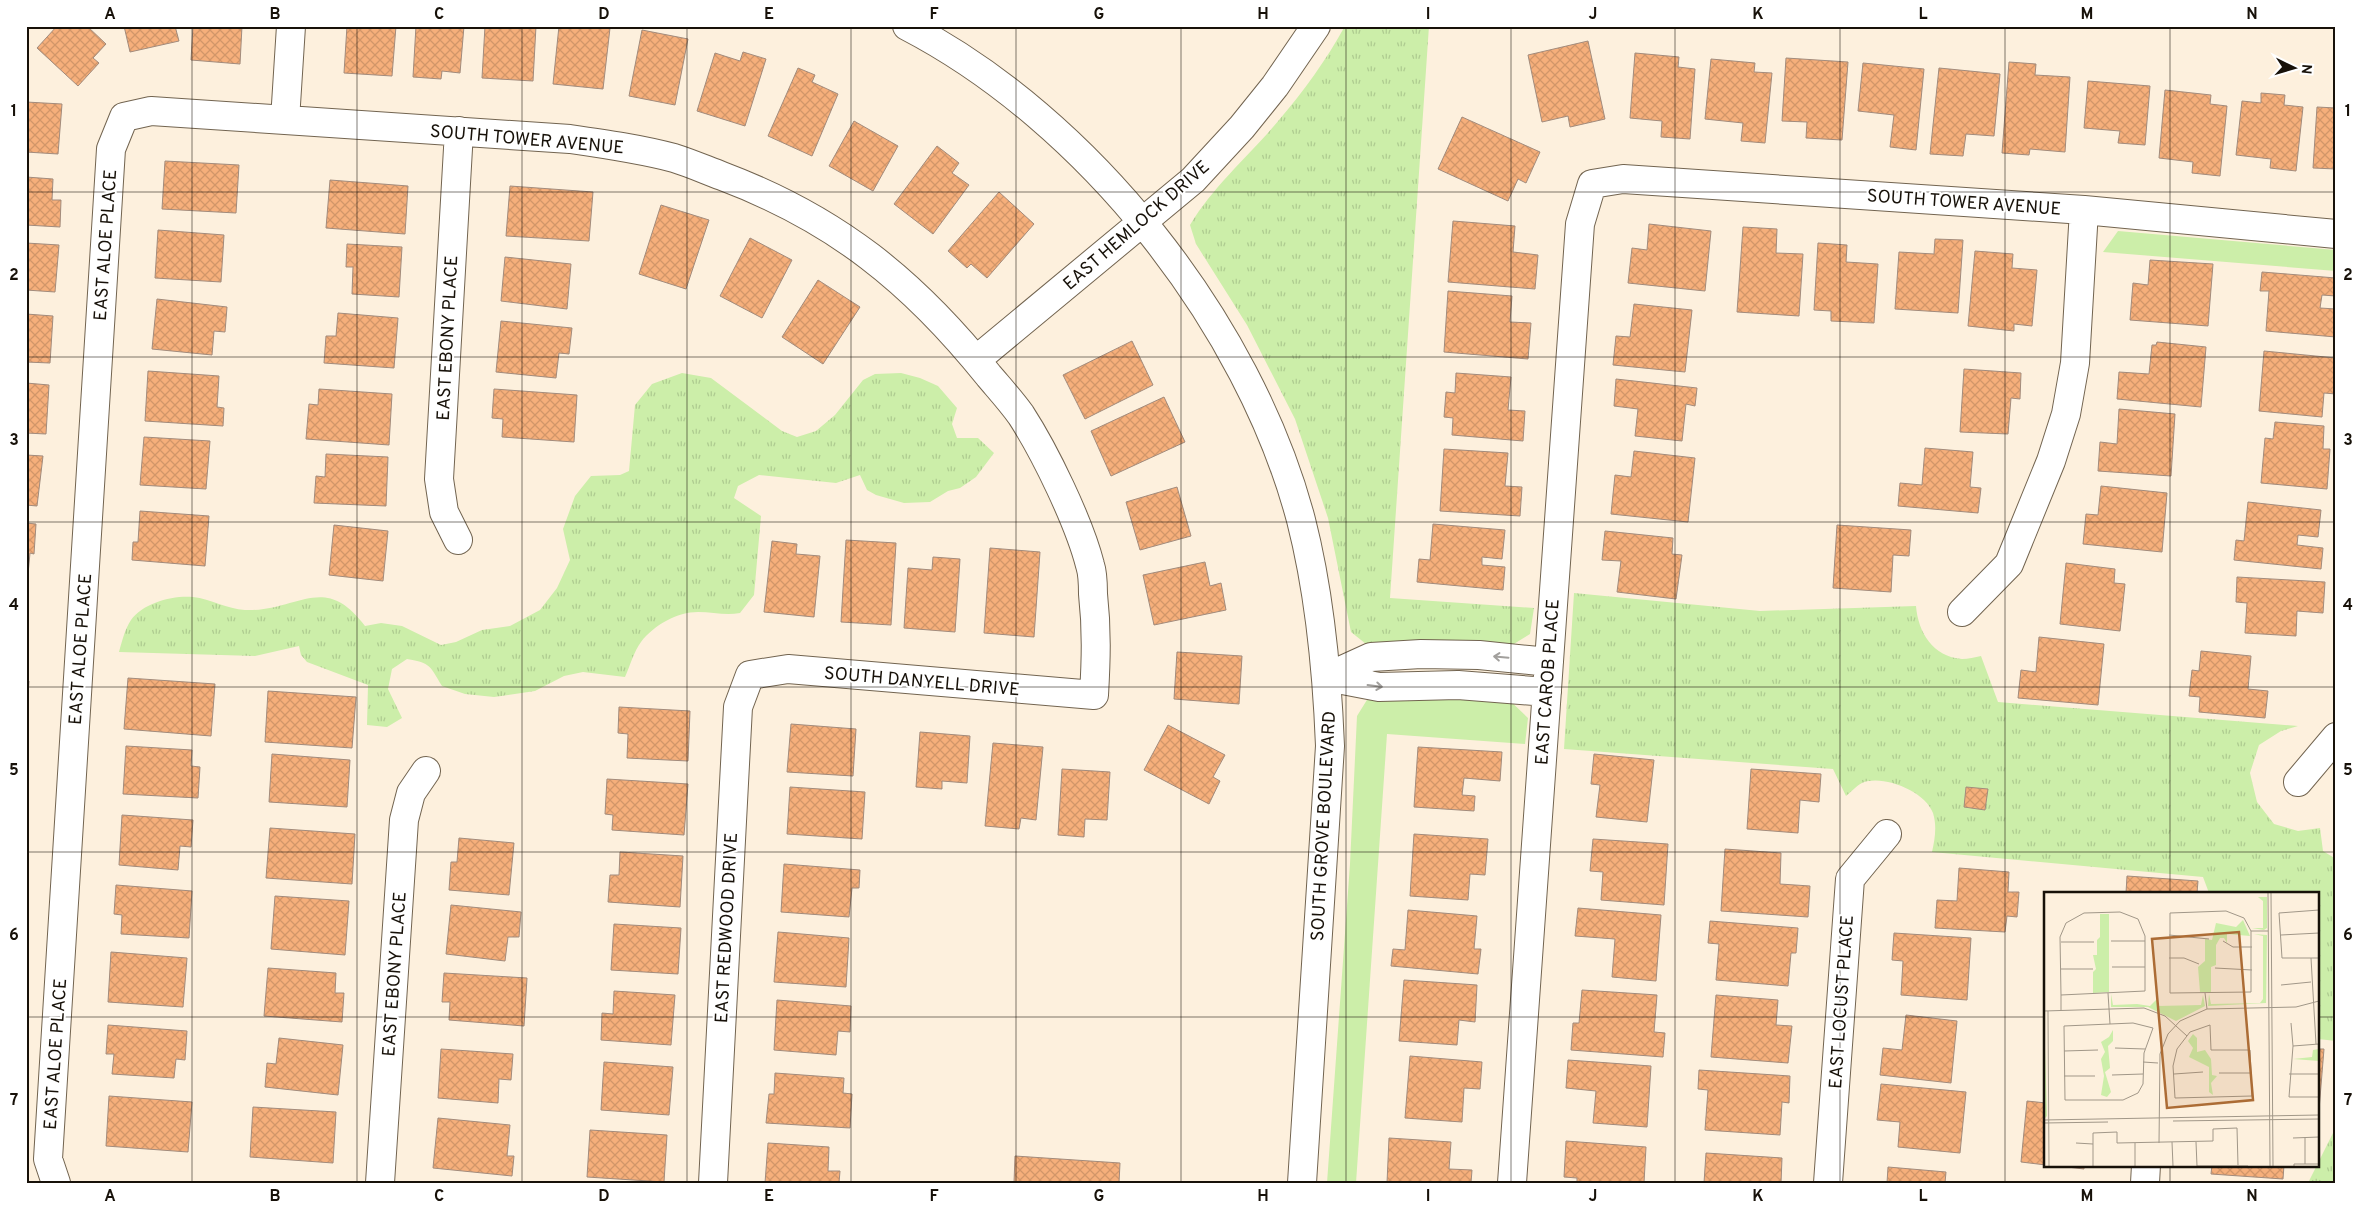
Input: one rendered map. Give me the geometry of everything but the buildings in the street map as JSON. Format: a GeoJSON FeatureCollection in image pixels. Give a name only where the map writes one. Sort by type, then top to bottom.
{"type":"FeatureCollection","features":[{"type":"Feature","properties":{"kind":"street"},"geometry":{"type":"LineString","coordinates":[[285,120],[291,26]]}},
{"type":"Feature","properties":{"kind":"street","name":"SOUTH GROVE BOULEVARD"},"geometry":{"type":"LineString","coordinates":[[907,26],[970,65],[1025,105],[1089,162],[1143,223],[1192,286],[1225,340],[1258,403],[1273,438],[1300,517],[1313,572],[1328,677],[1330,746],[1328,812],[1302,1183]]}},
{"type":"Feature","properties":{"kind":"street","name":"EAST HEMLOCK DRIVE"},"geometry":{"type":"LineString","coordinates":[[976,360],[1193,180],[1242,127],[1275,86],[1316,26]]}},
{"type":"Feature","properties":{"kind":"street","name":"SOUTH TOWER AVENUE"},"geometry":{"type":"LineString","coordinates":[[124,117],[151,111],[570,139],[624,147],[676,159],[748,186],[806,213],[866,252],[896,276],[936,313],[1021,415],[1072,516],[1090,565],[1098,632],[1094,695]]}},
{"type":"Feature","properties":{"kind":"street","name":"EAST ALOE PLACE"},"geometry":{"type":"LineString","coordinates":[[56,1183],[48,1159],[111,149],[124,117]]}},
{"type":"Feature","properties":{"kind":"street","name":"EAST EBONY PLACE"},"geometry":{"type":"LineString","coordinates":[[458,132],[439,479],[444,512],[458,540]]}},
{"type":"Feature","properties":{"kind":"street","name":"SOUTH TOWER AVENUE"},"geometry":{"type":"LineString","coordinates":[[1592,184],[1623,179],[2084,210],[2336,234]]}},
{"type":"Feature","properties":{"kind":"street","name":"EAST CAROB PLACE"},"geometry":{"type":"LineString","coordinates":[[1512,1183],[1580,224],[1592,184]]}},
{"type":"Feature","properties":{"kind":"street"},"geometry":{"type":"LineString","coordinates":[[1962,612],[2010,564],[2051,461],[2066,414],[2075,363],[2084,210]]}},
{"type":"Feature","properties":{"kind":"street"},"geometry":{"type":"LineString","coordinates":[[1328,677],[1371,658],[1421,654],[1479,655],[1549,662]]}},
{"type":"Feature","properties":{"kind":"street","name":"SOUTH DANYELL DRIVE"},"geometry":{"type":"LineString","coordinates":[[750,675],[788,669],[1094,695]]}},
{"type":"Feature","properties":{"kind":"street","name":"EAST REDWOOD DRIVE"},"geometry":{"type":"LineString","coordinates":[[713,1183],[738,707],[750,675]]}},
{"type":"Feature","properties":{"kind":"street"},"geometry":{"type":"LineString","coordinates":[[1328,677],[1379,687],[1458,685],[1547,692]]}},
{"type":"Feature","properties":{"kind":"street"},"geometry":{"type":"LineString","coordinates":[[2298,782],[2336,737]]}},
{"type":"Feature","properties":{"kind":"street","name":"EAST EBONY PLACE"},"geometry":{"type":"LineString","coordinates":[[380,1183],[404,820],[411,793],[426,771]]}},
{"type":"Feature","properties":{"kind":"street","name":"EAST LOCUST PLACE"},"geometry":{"type":"LineString","coordinates":[[1828,1183],[1850,879],[1887,834]]}},
{"type":"Feature","properties":{"kind":"street"},"geometry":{"type":"LineString","coordinates":[[2145,1183],[2146,1166]]}},
{"type":"Feature","properties":{"kind":"green space"},"geometry":{"type":"Polygon","coordinates":[[[1345,26],[1429,26],[1390,598],[1534,608],[1530,634],[1509,647],[1371,648],[1351,632],[1328,518],[1295,419],[1247,325],[1196,244],[1190,225],[1221,183],[1268,133],[1297,98],[1323,63],[1345,26]]]}},
{"type":"Feature","properties":{"kind":"green space"},"geometry":{"type":"Polygon","coordinates":[[[2118,231],[2336,250],[2336,271],[2103,252],[2118,231]]]}},
{"type":"Feature","properties":{"kind":"green space"},"geometry":{"type":"Polygon","coordinates":[[[682,373],[711,378],[782,431],[797,437],[816,431],[835,415],[863,380],[875,374],[901,373],[920,378],[938,386],[957,408],[952,424],[957,438],[978,438],[994,453],[976,477],[960,488],[948,491],[930,502],[904,503],[876,495],[867,490],[860,475],[836,483],[759,475],[738,486],[734,498],[761,516],[754,595],[740,613],[704,612],[682,614],[659,625],[646,636],[639,646],[625,677],[583,672],[564,676],[535,691],[494,697],[465,694],[442,686],[429,666],[407,659],[392,669],[388,689],[402,718],[387,727],[367,725],[368,685],[307,662],[301,655],[299,646],[255,656],[119,652],[127,627],[136,614],[159,601],[177,597],[200,598],[245,610],[264,609],[310,598],[323,597],[336,601],[350,610],[365,626],[381,623],[402,626],[441,645],[456,642],[482,630],[510,626],[540,610],[557,588],[570,560],[563,529],[575,496],[591,476],[620,475],[629,471],[635,405],[652,384],[682,373]]]}},
{"type":"Feature","properties":{"kind":"green space"},"geometry":{"type":"Polygon","coordinates":[[[1574,593],[1760,611],[1916,606],[1917,616],[1924,634],[1935,648],[1943,654],[1962,659],[1981,656],[1998,702],[2298,726],[2281,731],[2259,745],[2250,773],[2257,802],[2274,824],[2298,831],[2320,828],[2323,851],[2336,859],[2336,1041],[2320,1039],[2320,892],[2209,892],[2203,877],[1932,852],[1935,837],[1933,813],[1921,798],[1902,786],[1880,781],[1870,781],[1862,783],[1846,796],[1833,769],[1564,749],[1574,593]]]}},
{"type":"Feature","properties":{"kind":"green space"},"geometry":{"type":"Polygon","coordinates":[[[1370,695],[1505,696],[1528,718],[1525,744],[1387,734],[1356,1183],[1327,1183],[1350,864],[1357,716],[1370,695]]]}},
{"type":"Feature","properties":{"kind":"green space"},"geometry":{"type":"Polygon","coordinates":[[[2336,1127],[2336,1183],[2308,1183],[2316,1166],[2320,1166],[2320,1159],[2336,1127]]]}}]}
